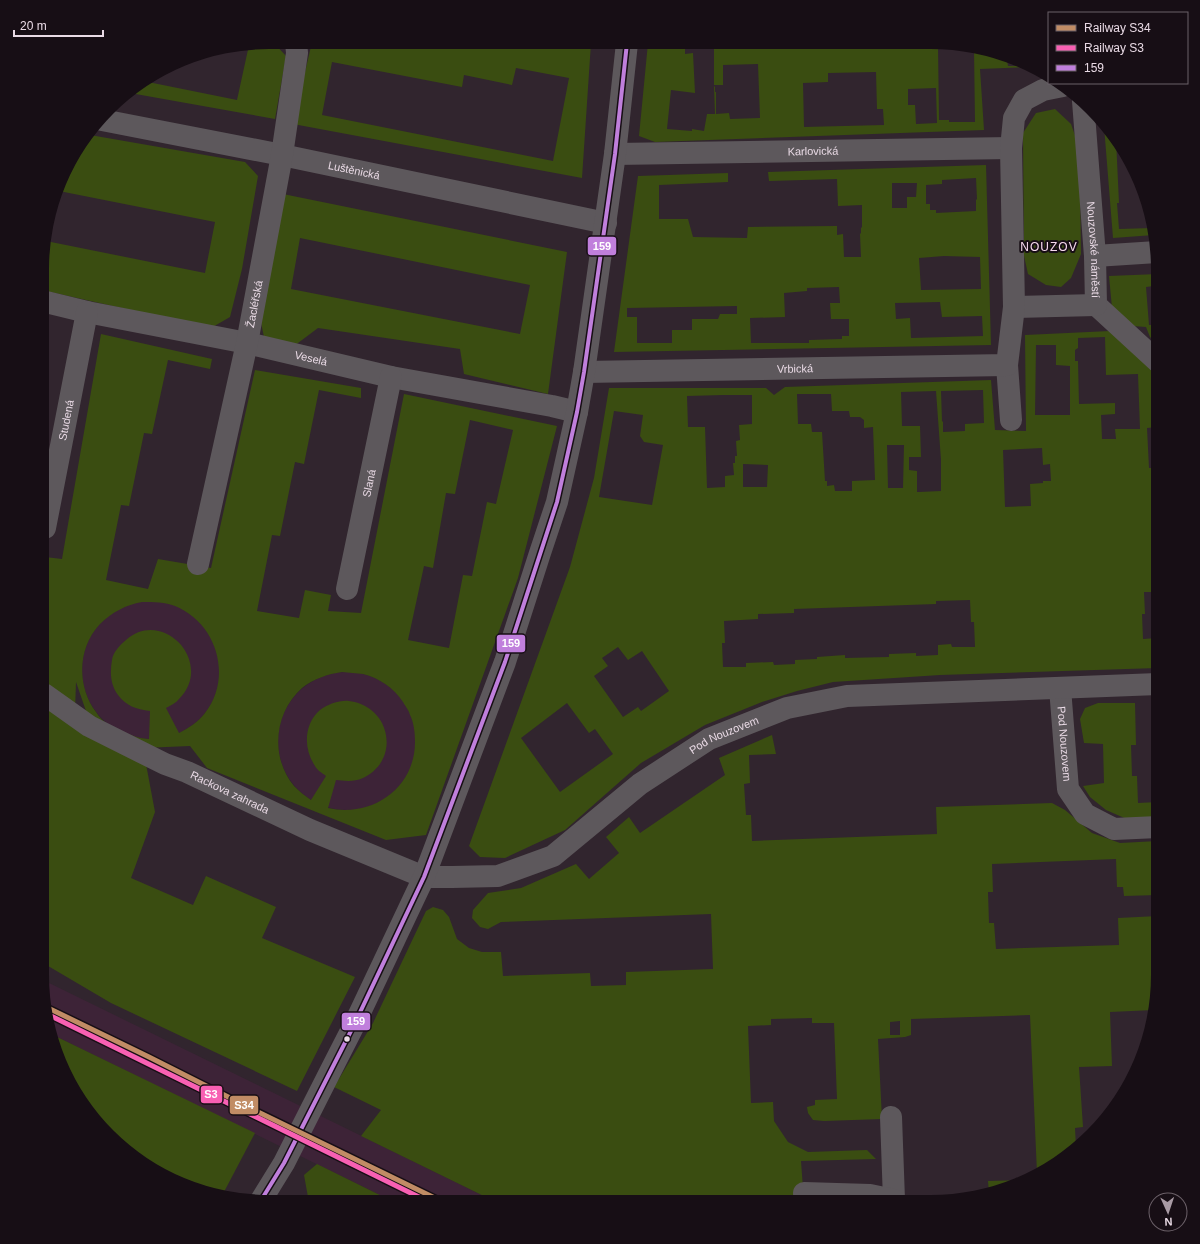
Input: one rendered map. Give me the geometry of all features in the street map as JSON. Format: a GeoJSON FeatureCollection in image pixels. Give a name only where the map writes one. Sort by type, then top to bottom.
{"type":"FeatureCollection","features":[{"type":"Feature","properties":{"kind":"street","name":"Žacléřská"},"geometry":{"type":"LineString","coordinates":[[198,564],[247,343],[282,155],[297,49]]}},
{"type":"Feature","properties":{"kind":"street"},"geometry":{"type":"LineString","coordinates":[[264,1195],[284,1163],[355,1023],[424,877],[505,662],[557,502],[584,372],[606,223],[626,49]]}},
{"type":"Feature","properties":{"kind":"street"},"geometry":{"type":"LineString","coordinates":[[1011,420],[1007,365],[1014,306],[1011,148],[1014,118],[1024,100],[1043,90],[1055,88]]}},
{"type":"Feature","properties":{"kind":"street","name":"Nouzovské náměstí"},"geometry":{"type":"LineString","coordinates":[[1014,306],[1096,305],[1095,256],[1083,111]]}},
{"type":"Feature","properties":{"kind":"street","name":"Luštěnická"},"geometry":{"type":"LineString","coordinates":[[107,121],[282,155],[606,223]]}},
{"type":"Feature","properties":{"kind":"street","name":"Karlovická"},"geometry":{"type":"LineString","coordinates":[[615,154],[1011,148]]}},
{"type":"Feature","properties":{"kind":"street"},"geometry":{"type":"LineString","coordinates":[[1095,256],[1151,252]]}},
{"type":"Feature","properties":{"kind":"street","name":"Veselá"},"geometry":{"type":"LineString","coordinates":[[49,303],[88,312],[247,343],[391,377],[552,406],[576,412]]}},
{"type":"Feature","properties":{"kind":"street"},"geometry":{"type":"LineString","coordinates":[[1096,305],[1151,356]]}},
{"type":"Feature","properties":{"kind":"street","name":"Studená"},"geometry":{"type":"LineString","coordinates":[[49,508],[88,312]]}},
{"type":"Feature","properties":{"kind":"street","name":"Vrbická"},"geometry":{"type":"LineString","coordinates":[[584,372],[1007,365]]}},
{"type":"Feature","properties":{"kind":"street","name":"Slaná"},"geometry":{"type":"LineString","coordinates":[[347,589],[391,377]]}},
{"type":"Feature","properties":{"kind":"street","name":"Pod Nouzovem"},"geometry":{"type":"LineString","coordinates":[[424,877],[498,876],[553,856],[640,784],[709,739],[787,708],[847,696],[1151,684]]}},
{"type":"Feature","properties":{"kind":"street","name":"Pod Nouzovem"},"geometry":{"type":"LineString","coordinates":[[1060,688],[1068,789],[1085,814],[1114,829],[1151,827]]}},
{"type":"Feature","properties":{"kind":"street","name":"Rackova zahrada"},"geometry":{"type":"LineString","coordinates":[[49,698],[89,726],[165,764],[187,772],[310,830],[424,877]]}},
{"type":"Feature","properties":{"kind":"street"},"geometry":{"type":"LineString","coordinates":[[891,1117],[895,1195]]}},
{"type":"Feature","properties":{"kind":"street"},"geometry":{"type":"LineString","coordinates":[[804,1193],[870,1195]]}},
{"type":"Feature","properties":{"kind":"shaded area"},"geometry":{"type":"Polygon","coordinates":[[[151,601],[171,604],[189,613],[204,627],[217,650],[220,670],[217,690],[208,708],[194,723],[171,736],[151,739],[131,736],[113,727],[98,713],[85,690],[82,670],[85,650],[94,632],[108,617],[131,604],[151,601]]]}},
{"type":"Feature","properties":{"kind":"shaded area"},"geometry":{"type":"Polygon","coordinates":[[[347,672],[367,675],[379,680],[396,692],[408,709],[413,721],[416,741],[413,761],[408,773],[396,790],[379,802],[367,807],[347,810],[327,807],[315,802],[298,790],[286,773],[281,761],[278,741],[281,721],[286,709],[298,692],[315,680],[327,675],[347,672]]]}},
{"type":"Feature","properties":{"kind":"shaded area"},"geometry":{"type":"Polygon","coordinates":[[[49,983],[482,1195],[380,1195],[59,1038],[53,1018],[49,983]]]}},
{"type":"Feature","properties":{"kind":"green space"},"geometry":{"type":"Polygon","coordinates":[[[280,49],[286,56],[275,119],[136,94],[152,83],[237,100],[248,50],[280,49]]]}},
{"type":"Feature","properties":{"kind":"green space"},"geometry":{"type":"Polygon","coordinates":[[[310,49],[591,49],[582,178],[293,124],[310,49]],[[332,62],[322,115],[553,161],[569,78],[516,68],[512,85],[464,75],[462,87],[332,62]]]}},
{"type":"Feature","properties":{"kind":"green space"},"geometry":{"type":"Polygon","coordinates":[[[647,49],[685,49],[685,54],[693,53],[695,93],[671,90],[667,129],[692,131],[692,129],[704,131],[707,114],[715,114],[715,86],[716,114],[729,113],[730,119],[760,118],[758,64],[723,65],[723,85],[714,85],[714,49],[938,49],[939,120],[949,120],[949,122],[975,122],[974,53],[1008,63],[1008,66],[1018,67],[980,69],[984,130],[655,142],[639,136],[647,49]],[[876,72],[828,73],[828,82],[803,83],[804,127],[884,125],[883,109],[877,109],[876,72]],[[936,88],[908,89],[908,105],[915,105],[916,124],[937,123],[936,88]]]}},
{"type":"Feature","properties":{"kind":"green space"},"geometry":{"type":"Polygon","coordinates":[[[1055,109],[1071,124],[1078,144],[1080,185],[1081,254],[1071,278],[1061,287],[1046,285],[1028,274],[1024,256],[1023,133],[1036,113],[1055,109]]]}},
{"type":"Feature","properties":{"kind":"green space"},"geometry":{"type":"Polygon","coordinates":[[[1105,135],[1117,151],[1119,229],[1147,228],[1148,235],[1113,238],[1105,135]]]}},
{"type":"Feature","properties":{"kind":"green space"},"geometry":{"type":"Polygon","coordinates":[[[94,136],[245,162],[258,176],[242,269],[230,317],[211,328],[49,292],[49,255],[51,242],[205,273],[215,222],[64,192],[79,159],[94,136]]]}},
{"type":"Feature","properties":{"kind":"green space"},"geometry":{"type":"Polygon","coordinates":[[[986,165],[991,345],[614,352],[638,176],[728,173],[728,182],[659,185],[659,219],[688,219],[693,237],[747,238],[748,227],[837,226],[837,235],[843,234],[844,257],[861,257],[860,234],[862,227],[862,205],[838,206],[837,179],[769,181],[768,172],[986,165]],[[976,178],[942,180],[942,184],[926,185],[926,204],[930,204],[930,210],[936,210],[936,213],[976,211],[976,178]],[[892,183],[892,208],[907,208],[907,197],[916,197],[917,183],[892,183]],[[944,256],[919,258],[921,290],[981,289],[980,257],[944,256]],[[839,287],[807,288],[807,291],[784,293],[785,317],[750,318],[751,343],[809,343],[809,340],[842,339],[842,336],[849,336],[849,319],[831,319],[830,303],[840,303],[839,287]],[[940,302],[895,303],[896,319],[910,318],[911,338],[983,336],[982,316],[942,317],[940,302]],[[737,306],[627,308],[627,317],[637,317],[637,343],[672,343],[672,330],[692,330],[692,319],[718,319],[720,314],[737,314],[737,306]]]}},
{"type":"Feature","properties":{"kind":"green space"},"geometry":{"type":"Polygon","coordinates":[[[283,194],[567,252],[548,394],[464,374],[460,349],[318,328],[294,346],[264,337],[260,318],[283,194]],[[300,238],[291,289],[520,334],[530,285],[300,238]]]}},
{"type":"Feature","properties":{"kind":"green space"},"geometry":{"type":"Polygon","coordinates":[[[1151,274],[1151,286],[1146,287],[1149,325],[1151,325],[1151,338],[1146,327],[1132,326],[1112,308],[1109,276],[1151,274]]]}},
{"type":"Feature","properties":{"kind":"green space"},"geometry":{"type":"Polygon","coordinates":[[[1110,331],[1151,367],[1151,428],[1147,428],[1149,468],[1151,468],[1151,592],[1144,592],[1145,614],[1142,614],[1143,639],[1151,638],[1151,668],[940,675],[833,682],[797,691],[762,702],[705,725],[641,763],[565,830],[505,858],[480,857],[469,846],[570,567],[594,478],[609,388],[766,388],[774,395],[785,387],[991,380],[995,430],[1026,431],[1025,335],[1110,331]],[[1105,337],[1078,338],[1078,348],[1075,350],[1075,361],[1078,361],[1079,404],[1115,403],[1115,414],[1101,415],[1102,439],[1116,439],[1115,429],[1140,429],[1138,374],[1106,375],[1105,337]],[[1036,345],[1035,415],[1070,415],[1070,366],[1056,365],[1056,345],[1036,345]],[[983,390],[941,391],[943,432],[965,431],[965,424],[984,423],[983,390]],[[936,391],[901,392],[902,426],[920,426],[921,457],[909,457],[909,470],[917,471],[917,492],[941,491],[941,460],[936,391]],[[797,394],[798,424],[811,424],[812,432],[822,432],[825,481],[827,481],[827,486],[834,485],[835,491],[852,491],[852,481],[875,480],[873,427],[864,428],[864,420],[860,417],[850,417],[849,411],[832,411],[831,394],[797,394]],[[752,395],[687,396],[688,427],[705,427],[707,488],[725,487],[725,476],[734,475],[733,463],[735,463],[735,456],[737,456],[736,441],[740,440],[739,425],[752,424],[752,395]],[[614,411],[599,497],[652,505],[663,445],[644,442],[640,436],[643,415],[614,411]],[[887,445],[888,488],[903,488],[904,445],[887,445]],[[1042,448],[1003,450],[1005,507],[1031,506],[1030,484],[1051,481],[1050,464],[1043,465],[1042,448]],[[743,464],[743,487],[767,487],[768,465],[743,464]],[[970,600],[936,601],[936,604],[794,609],[794,613],[758,614],[758,619],[724,621],[725,643],[722,643],[723,667],[746,667],[746,663],[773,662],[774,665],[795,664],[795,660],[845,655],[845,658],[889,657],[889,654],[916,653],[916,656],[938,655],[938,645],[951,644],[952,647],[975,647],[974,622],[971,622],[970,600]],[[618,647],[602,658],[608,666],[594,676],[623,717],[638,707],[641,711],[669,691],[642,651],[628,660],[618,647]],[[567,703],[521,738],[560,792],[613,754],[595,729],[589,733],[567,703]]]}},
{"type":"Feature","properties":{"kind":"green space"},"geometry":{"type":"Polygon","coordinates":[[[101,334],[212,359],[210,369],[168,360],[152,434],[144,433],[129,506],[121,505],[106,580],[148,589],[158,559],[211,568],[255,370],[361,388],[361,398],[319,390],[304,464],[295,462],[280,536],[272,535],[257,611],[299,618],[305,590],[331,595],[328,611],[361,613],[404,394],[557,426],[518,578],[426,835],[386,840],[207,768],[190,746],[143,748],[155,812],[131,878],[193,905],[206,876],[276,907],[262,938],[355,977],[297,1091],[111,1003],[49,967],[49,557],[62,559],[101,334]],[[470,420],[455,494],[446,493],[433,568],[424,566],[408,640],[449,648],[463,575],[472,576],[487,502],[496,504],[513,430],[470,420]],[[142,602],[125,607],[109,616],[100,624],[92,634],[87,644],[82,668],[85,691],[100,718],[114,728],[134,736],[149,739],[150,711],[140,709],[124,702],[113,687],[111,678],[112,660],[115,651],[121,644],[140,632],[155,630],[169,635],[180,644],[188,656],[191,670],[189,685],[178,700],[166,708],[179,733],[190,727],[205,713],[213,699],[218,683],[219,668],[216,652],[210,638],[201,625],[189,614],[175,606],[159,602],[142,602]],[[342,672],[321,677],[302,688],[293,698],[286,710],[281,722],[278,736],[281,762],[286,774],[294,786],[311,800],[326,776],[316,767],[308,752],[308,729],[315,716],[320,710],[327,706],[345,701],[363,705],[374,713],[382,723],[386,735],[386,747],[383,759],[375,770],[363,778],[353,781],[336,780],[328,808],[344,810],[375,804],[388,796],[399,786],[408,773],[413,758],[415,742],[414,728],[409,711],[395,692],[386,684],[375,678],[363,674],[342,672]],[[76,682],[75,711],[86,711],[76,682]]]}},
{"type":"Feature","properties":{"kind":"green space"},"geometry":{"type":"Polygon","coordinates":[[[1098,703],[1135,703],[1136,745],[1131,745],[1132,776],[1137,776],[1138,803],[1151,802],[1151,820],[1129,820],[1106,810],[1090,797],[1083,786],[1104,783],[1103,744],[1084,743],[1080,719],[1085,708],[1098,703]]]}},
{"type":"Feature","properties":{"kind":"green space"},"geometry":{"type":"Polygon","coordinates":[[[772,735],[776,754],[749,755],[750,783],[744,784],[746,815],[751,815],[752,841],[937,834],[936,807],[1052,803],[1065,810],[1092,833],[1120,843],[1151,841],[1151,895],[1124,896],[1123,887],[1117,887],[1116,859],[992,864],[993,892],[988,892],[989,923],[994,923],[996,949],[1119,945],[1118,918],[1151,916],[1151,989],[1148,1010],[1110,1012],[1112,1066],[1079,1067],[1083,1127],[1075,1128],[1076,1140],[1053,1158],[1037,1167],[1030,1015],[911,1019],[911,1035],[905,1037],[878,1039],[882,1119],[824,1121],[813,1120],[808,1113],[807,1107],[815,1105],[815,1100],[837,1099],[834,1023],[812,1023],[812,1018],[771,1019],[771,1025],[748,1026],[751,1103],[773,1102],[774,1121],[788,1142],[808,1152],[867,1150],[876,1159],[801,1161],[803,1195],[482,1195],[361,1136],[381,1110],[334,1087],[373,1023],[426,911],[433,907],[443,910],[449,917],[457,939],[469,948],[482,952],[501,952],[503,976],[590,973],[591,986],[626,985],[626,972],[713,969],[711,914],[501,922],[488,929],[480,927],[472,918],[473,910],[488,893],[521,888],[576,864],[589,879],[619,853],[606,837],[629,817],[640,833],[725,775],[719,758],[772,735]],[[900,1021],[890,1022],[890,1035],[900,1035],[900,1021]]]}},
{"type":"Feature","properties":{"kind":"green space"},"geometry":{"type":"Polygon","coordinates":[[[59,1038],[255,1133],[225,1190],[199,1183],[172,1172],[147,1158],[124,1140],[104,1120],[86,1097],[66,1059],[59,1038]]]}},
{"type":"Feature","properties":{"kind":"green space"},"geometry":{"type":"Polygon","coordinates":[[[317,1164],[380,1195],[308,1195],[304,1175],[317,1164]]]}},
{"type":"Feature","properties":{"kind":"green space"},"geometry":{"type":"Polygon","coordinates":[[[1008,1180],[988,1187],[988,1181],[1008,1180]]]}},
{"type":"Feature","properties":{"kind":"rail line","name":"S34"},"geometry":{"type":"LineString","coordinates":[[52,1010],[429,1195]]}},
{"type":"Feature","properties":{"kind":"rail line","name":"S3"},"geometry":{"type":"LineString","coordinates":[[53,1017],[415,1195]]}},
{"type":"Feature","properties":{"kind":"transit line","name":"159"},"geometry":{"type":"LineString","coordinates":[[264,1195],[284,1163],[355,1023],[424,877],[505,662],[557,502],[577,412],[584,372],[615,154],[626,49]]}},
{"type":"Feature","properties":{"kind":"district","name":"NOUZOV"},"geometry":{"type":"Point","coordinates":[1049,247]}}]}
